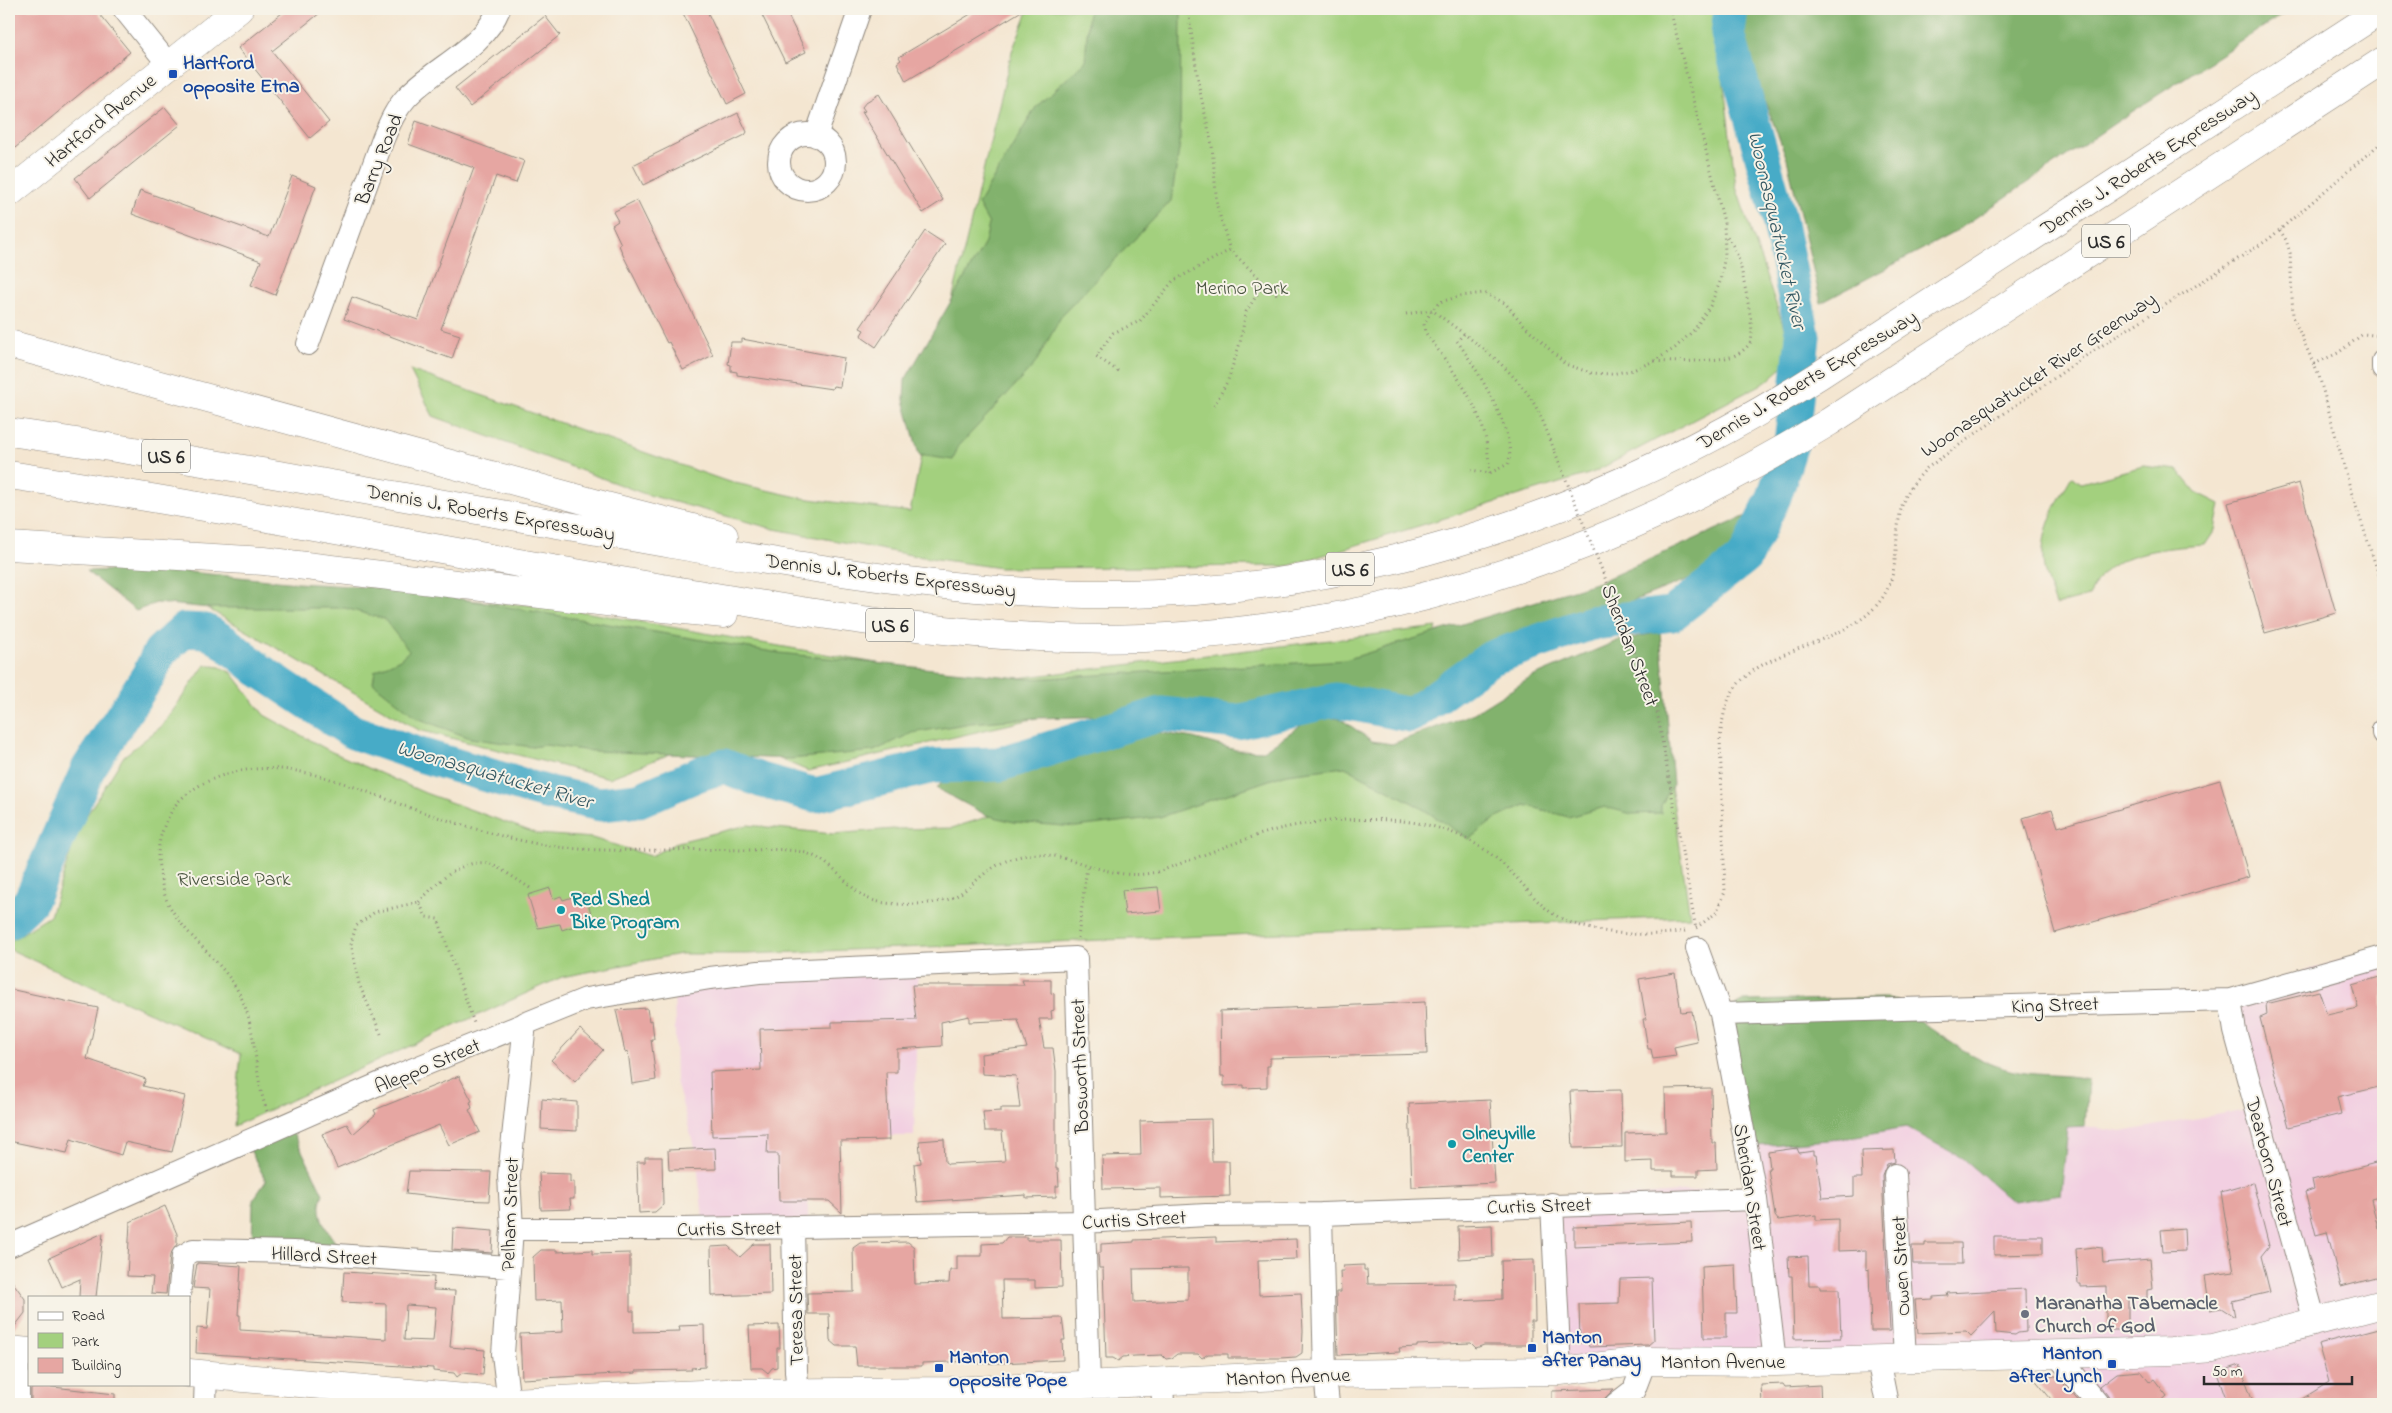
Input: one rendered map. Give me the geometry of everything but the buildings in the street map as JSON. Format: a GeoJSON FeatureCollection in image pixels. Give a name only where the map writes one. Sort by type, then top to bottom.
{"type":"FeatureCollection","features":[{"type":"Feature","properties":{"kind":"main road","name":"Hartford Avenue"},"geometry":{"type":"LineString","coordinates":[[9,193],[239,9]]}},
{"type":"Feature","properties":{"kind":"main road","name":"Dennis J. Roberts Expressway"},"geometry":{"type":"LineString","coordinates":[[9,432],[143,452],[782,562],[912,582],[1016,592],[1140,593],[1227,588],[1332,573],[1400,558],[1469,539],[1568,505],[1665,463],[1760,412],[2382,9]]}},
{"type":"Feature","properties":{"kind":"main road","name":"US 6"},"geometry":{"type":"LineString","coordinates":[[9,475],[888,625],[996,635],[1114,638],[1214,633],[1323,619],[1430,596],[1534,564],[1636,525],[1755,466],[1829,422],[2383,60]]}},
{"type":"Feature","properties":{"kind":"main road"},"geometry":{"type":"LineString","coordinates":[[9,344],[602,505],[912,582]]}},
{"type":"Feature","properties":{"kind":"main road"},"geometry":{"type":"LineString","coordinates":[[9,546],[264,561],[665,609],[888,625]]}},
{"type":"Feature","properties":{"kind":"main road","name":"Manton Avenue"},"geometry":{"type":"LineString","coordinates":[[198,1374],[509,1403],[726,1399],[798,1392],[950,1398],[1089,1383],[1163,1392],[1325,1374],[1560,1371],[1645,1362],[1775,1362],[1892,1358],[2058,1356],[2213,1348],[2383,1304]]}},
{"type":"Feature","properties":{"kind":"street"},"geometry":{"type":"LineString","coordinates":[[124,9],[169,65]]}},
{"type":"Feature","properties":{"kind":"street","name":"Barry Road"},"geometry":{"type":"LineString","coordinates":[[308,344],[384,139],[398,109],[412,92],[486,31],[500,9]]}},
{"type":"Feature","properties":{"kind":"street"},"geometry":{"type":"LineString","coordinates":[[816,136],[860,9]]}},
{"type":"Feature","properties":{"kind":"street"},"geometry":{"type":"LineString","coordinates":[[2383,361],[2383,368]]}},
{"type":"Feature","properties":{"kind":"street","name":"Sheridan Street"},"geometry":{"type":"LineString","coordinates":[[1696,938],[1720,1014],[1756,1199],[1775,1362]]}},
{"type":"Feature","properties":{"kind":"street","name":"King Street"},"geometry":{"type":"LineString","coordinates":[[1720,1014],[2230,1000],[2383,957]]}},
{"type":"Feature","properties":{"kind":"street","name":"Aleppo Street"},"geometry":{"type":"LineString","coordinates":[[9,1246],[399,1075],[586,999],[628,990],[759,972],[1076,958]]}},
{"type":"Feature","properties":{"kind":"street","name":"Bosworth Street"},"geometry":{"type":"LineString","coordinates":[[1076,958],[1089,1383]]}},
{"type":"Feature","properties":{"kind":"street","name":"Dearborn Street"},"geometry":{"type":"LineString","coordinates":[[2230,1000],[2235,1032],[2315,1322]]}},
{"type":"Feature","properties":{"kind":"street","name":"Pelham Street"},"geometry":{"type":"LineString","coordinates":[[509,1403],[503,1354],[512,1229],[509,1176],[525,1023]]}},
{"type":"Feature","properties":{"kind":"street","name":"Owen Street"},"geometry":{"type":"LineString","coordinates":[[1887,1404],[1892,1358],[1895,1175]]}},
{"type":"Feature","properties":{"kind":"street","name":"Curtis Street"},"geometry":{"type":"LineString","coordinates":[[512,1229],[1083,1222],[1206,1215],[1321,1214],[1552,1204],[1756,1199]]}},
{"type":"Feature","properties":{"kind":"street"},"geometry":{"type":"LineString","coordinates":[[1552,1204],[1560,1371]]}},
{"type":"Feature","properties":{"kind":"street"},"geometry":{"type":"LineString","coordinates":[[1321,1214],[1325,1374],[1328,1404]]}},
{"type":"Feature","properties":{"kind":"street","name":"Teresa Street"},"geometry":{"type":"LineString","coordinates":[[793,1227],[798,1392]]}},
{"type":"Feature","properties":{"kind":"street","name":"Hillard Street"},"geometry":{"type":"LineString","coordinates":[[179,1296],[183,1256],[193,1250],[294,1252],[508,1266]]}},
{"type":"Feature","properties":{"kind":"street"},"geometry":{"type":"LineString","coordinates":[[18,1404],[19,1351]]}},
{"type":"Feature","properties":{"kind":"street"},"geometry":{"type":"LineString","coordinates":[[2058,1356],[2098,1404]]}},
{"type":"Feature","properties":{"kind":"street"},"geometry":{"type":"LineString","coordinates":[[1616,1404],[1641,1397],[1645,1362]]}},
{"type":"Feature","properties":{"kind":"street"},"geometry":{"type":"LineString","coordinates":[[198,1374],[205,1404]]}},
{"type":"Feature","properties":{"kind":"path"},"geometry":{"type":"LineString","coordinates":[[1188,9],[1199,87],[1212,145],[1217,206],[1230,250],[1277,295]]}},
{"type":"Feature","properties":{"kind":"path"},"geometry":{"type":"LineString","coordinates":[[1490,473],[1488,449],[1480,421],[1469,397],[1425,332],[1424,324],[1432,310],[1440,302],[1461,296],[1484,293],[1505,303],[1522,323],[1565,364],[1591,373],[1611,374],[1633,370],[1654,361],[1675,348],[1694,330],[1710,306],[1720,282],[1725,255],[1726,235],[1670,9]]}},
{"type":"Feature","properties":{"kind":"path","name":"Woonasquatucket River Greenway"},"geometry":{"type":"LineString","coordinates":[[274,1130],[261,1096],[250,1020],[244,1003],[236,985],[170,908],[163,889],[157,857],[167,818],[177,804],[188,792],[211,779],[232,772],[255,769],[285,769],[313,774],[347,783],[418,811],[521,842],[572,848],[737,849],[807,853],[843,876],[865,897],[891,904],[941,901],[958,896],[988,871],[1002,863],[1024,856],[1047,854],[1111,872],[1150,874],[1275,830],[1345,820],[1392,820],[1447,829],[1472,840],[1506,866],[1549,912],[1581,928],[1639,934],[1674,933],[1696,938],[1716,913],[1725,892],[1720,738],[1723,715],[1732,693],[1756,667],[1848,630],[1871,612],[1884,595],[1894,577],[1901,509],[1910,486],[1927,468],[2088,355],[2269,239],[2383,141]]}},
{"type":"Feature","properties":{"kind":"path"},"geometry":{"type":"LineString","coordinates":[[2280,230],[2286,240],[2290,253],[2293,317],[2314,364],[2351,491],[2383,587]]}},
{"type":"Feature","properties":{"kind":"path"},"geometry":{"type":"LineString","coordinates":[[1654,361],[1672,363],[1683,360],[1732,357],[1750,343],[1752,337],[1748,303],[1740,263],[1736,247],[1726,235]]}},
{"type":"Feature","properties":{"kind":"path"},"geometry":{"type":"LineString","coordinates":[[1118,371],[1096,356],[1113,332],[1140,321],[1173,281],[1230,250]]}},
{"type":"Feature","properties":{"kind":"path"},"geometry":{"type":"LineString","coordinates":[[1214,406],[1228,380],[1240,343],[1246,312],[1265,282]]}},
{"type":"Feature","properties":{"kind":"path"},"geometry":{"type":"LineString","coordinates":[[1406,314],[1432,310]]}},
{"type":"Feature","properties":{"kind":"path","name":"Sheridan Street"},"geometry":{"type":"LineString","coordinates":[[1432,310],[1501,363],[1528,394],[1543,422],[1656,706],[1696,938]]}},
{"type":"Feature","properties":{"kind":"path"},"geometry":{"type":"LineString","coordinates":[[1464,334],[1457,341],[1494,401],[1511,457],[1508,464],[1490,473],[1471,470]]}},
{"type":"Feature","properties":{"kind":"path"},"geometry":{"type":"LineString","coordinates":[[2314,364],[2338,353],[2364,334],[2383,336]]}},
{"type":"Feature","properties":{"kind":"path"},"geometry":{"type":"LineString","coordinates":[[381,1034],[359,984],[351,943],[356,926],[374,912],[419,902],[436,883],[461,866],[488,863],[533,890]]}},
{"type":"Feature","properties":{"kind":"path"},"geometry":{"type":"LineString","coordinates":[[1076,958],[1087,866]]}},
{"type":"Feature","properties":{"kind":"path"},"geometry":{"type":"LineString","coordinates":[[419,902],[426,917],[438,919],[481,1042]]}},
{"type":"Feature","properties":{"kind":"shaded area"},"geometry":{"type":"Polygon","coordinates":[[[2383,947],[2383,1404],[2101,1404],[2058,1349],[1561,1367],[1559,1201],[1744,1187],[1746,1147],[1840,1139],[1906,1127],[1962,1158],[2013,1202],[2061,1194],[2068,1126],[2085,1126],[2121,1132],[2248,1109],[2226,996],[2383,947]]]}},
{"type":"Feature","properties":{"kind":"shaded area"},"geometry":{"type":"Polygon","coordinates":[[[918,962],[914,1136],[808,1136],[808,1224],[704,1228],[696,1154],[676,1081],[674,984],[918,962]]]}},
{"type":"Feature","properties":{"kind":"green space","name":"Merino Park"},"geometry":{"type":"Polygon","coordinates":[[[1029,9],[1715,9],[1736,187],[1794,357],[1766,382],[1592,473],[1288,566],[1000,568],[916,556],[774,529],[645,494],[433,416],[410,370],[726,481],[802,498],[910,512],[952,300],[1012,51],[1029,9]]]}},
{"type":"Feature","properties":{"kind":"green space"},"geometry":{"type":"Polygon","coordinates":[[[1089,9],[1181,9],[1180,143],[1171,201],[1062,315],[1035,364],[958,447],[953,460],[919,455],[904,400],[905,380],[985,243],[989,224],[978,204],[1036,107],[1085,62],[1089,9]]]}},
{"type":"Feature","properties":{"kind":"green space"},"geometry":{"type":"Polygon","coordinates":[[[1737,9],[2291,9],[2124,117],[1953,233],[1821,303],[1787,159],[1740,36],[1737,9]]]}},
{"type":"Feature","properties":{"kind":"green space"},"geometry":{"type":"Polygon","coordinates":[[[2143,466],[2178,470],[2196,492],[2220,504],[2215,530],[2205,545],[2152,551],[2126,559],[2104,572],[2089,596],[2056,605],[2044,568],[2044,544],[2050,520],[2072,476],[2081,483],[2143,466]]]}},
{"type":"Feature","properties":{"kind":"green space"},"geometry":{"type":"Polygon","coordinates":[[[1753,513],[1731,551],[1704,573],[1584,620],[1446,691],[1379,702],[1336,702],[1260,713],[1034,718],[971,723],[912,733],[874,751],[791,759],[592,751],[545,745],[532,747],[470,738],[417,718],[373,683],[375,671],[400,659],[409,651],[384,619],[345,608],[210,608],[156,603],[136,611],[86,571],[160,569],[297,583],[402,589],[779,653],[1030,679],[1345,660],[1599,582],[1753,513]]]}},
{"type":"Feature","properties":{"kind":"green space"},"geometry":{"type":"Polygon","coordinates":[[[146,573],[562,608],[985,682],[1437,627],[1414,692],[1140,694],[808,771],[721,734],[609,778],[419,730],[146,573]]]}},
{"type":"Feature","properties":{"kind":"green space"},"geometry":{"type":"Polygon","coordinates":[[[1660,632],[1673,784],[1661,805],[1661,813],[1632,814],[1605,807],[1568,817],[1525,805],[1495,819],[1469,839],[1418,806],[1345,767],[1287,774],[1160,817],[1076,827],[1014,822],[986,815],[936,788],[961,766],[999,755],[1087,746],[1150,731],[1193,738],[1236,750],[1263,751],[1316,715],[1341,719],[1372,741],[1392,744],[1474,713],[1532,677],[1617,641],[1660,632]]]}},
{"type":"Feature","properties":{"kind":"green space","name":"Riverside Park"},"geometry":{"type":"Polygon","coordinates":[[[1653,662],[1690,917],[747,954],[680,954],[562,977],[234,1126],[241,1054],[9,949],[9,942],[50,916],[78,829],[124,756],[162,726],[205,665],[220,667],[232,673],[264,715],[330,751],[425,793],[538,834],[592,838],[651,856],[678,842],[748,825],[833,834],[894,829],[952,828],[993,815],[1363,761],[1653,662]]]}},
{"type":"Feature","properties":{"kind":"green space"},"geometry":{"type":"Polygon","coordinates":[[[1885,998],[1898,1000],[1898,1002],[1939,1035],[1987,1062],[2019,1072],[2088,1079],[2085,1126],[2068,1127],[2061,1195],[2013,1202],[1962,1158],[1906,1127],[1840,1139],[1746,1147],[1732,1007],[1744,1001],[1885,998]]]}},
{"type":"Feature","properties":{"kind":"green space"},"geometry":{"type":"Polygon","coordinates":[[[287,1120],[323,1194],[320,1203],[322,1219],[330,1235],[346,1257],[252,1248],[253,1200],[266,1181],[245,1140],[287,1120]]]}},
{"type":"Feature","properties":{"kind":"waterway","name":"Woonasquatucket River"},"geometry":{"type":"LineString","coordinates":[[9,922],[30,902],[88,769],[148,676],[160,652],[184,630],[206,631],[223,641],[259,670],[353,732],[420,755],[545,792],[600,804],[639,800],[699,774],[724,766],[760,780],[815,795],[933,766],[1000,764],[1161,714],[1237,722],[1335,700],[1411,715],[1491,658],[1591,623],[1672,614],[1745,557],[1774,497],[1791,444],[1803,336],[1778,214],[1728,34],[1731,9]]}},
{"type":"Feature","properties":{"kind":"place","name":"Hartford opposite Etna"},"geometry":{"type":"Point","coordinates":[173,74]}},
{"type":"Feature","properties":{"kind":"place","name":"Red Shed Bike Program"},"geometry":{"type":"Point","coordinates":[561,910]}},
{"type":"Feature","properties":{"kind":"place","name":"Olneyville Center"},"geometry":{"type":"Point","coordinates":[1452,1144]}},
{"type":"Feature","properties":{"kind":"place","name":"Maranatha Tabernacle Church of God"},"geometry":{"type":"Point","coordinates":[2025,1314]}},
{"type":"Feature","properties":{"kind":"place","name":"Manton after Panay"},"geometry":{"type":"Point","coordinates":[1532,1348]}},
{"type":"Feature","properties":{"kind":"place","name":"Manton after Lynch"},"geometry":{"type":"Point","coordinates":[2112,1364]}},
{"type":"Feature","properties":{"kind":"place","name":"Manton opposite Pope"},"geometry":{"type":"Point","coordinates":[939,1368]}}]}
